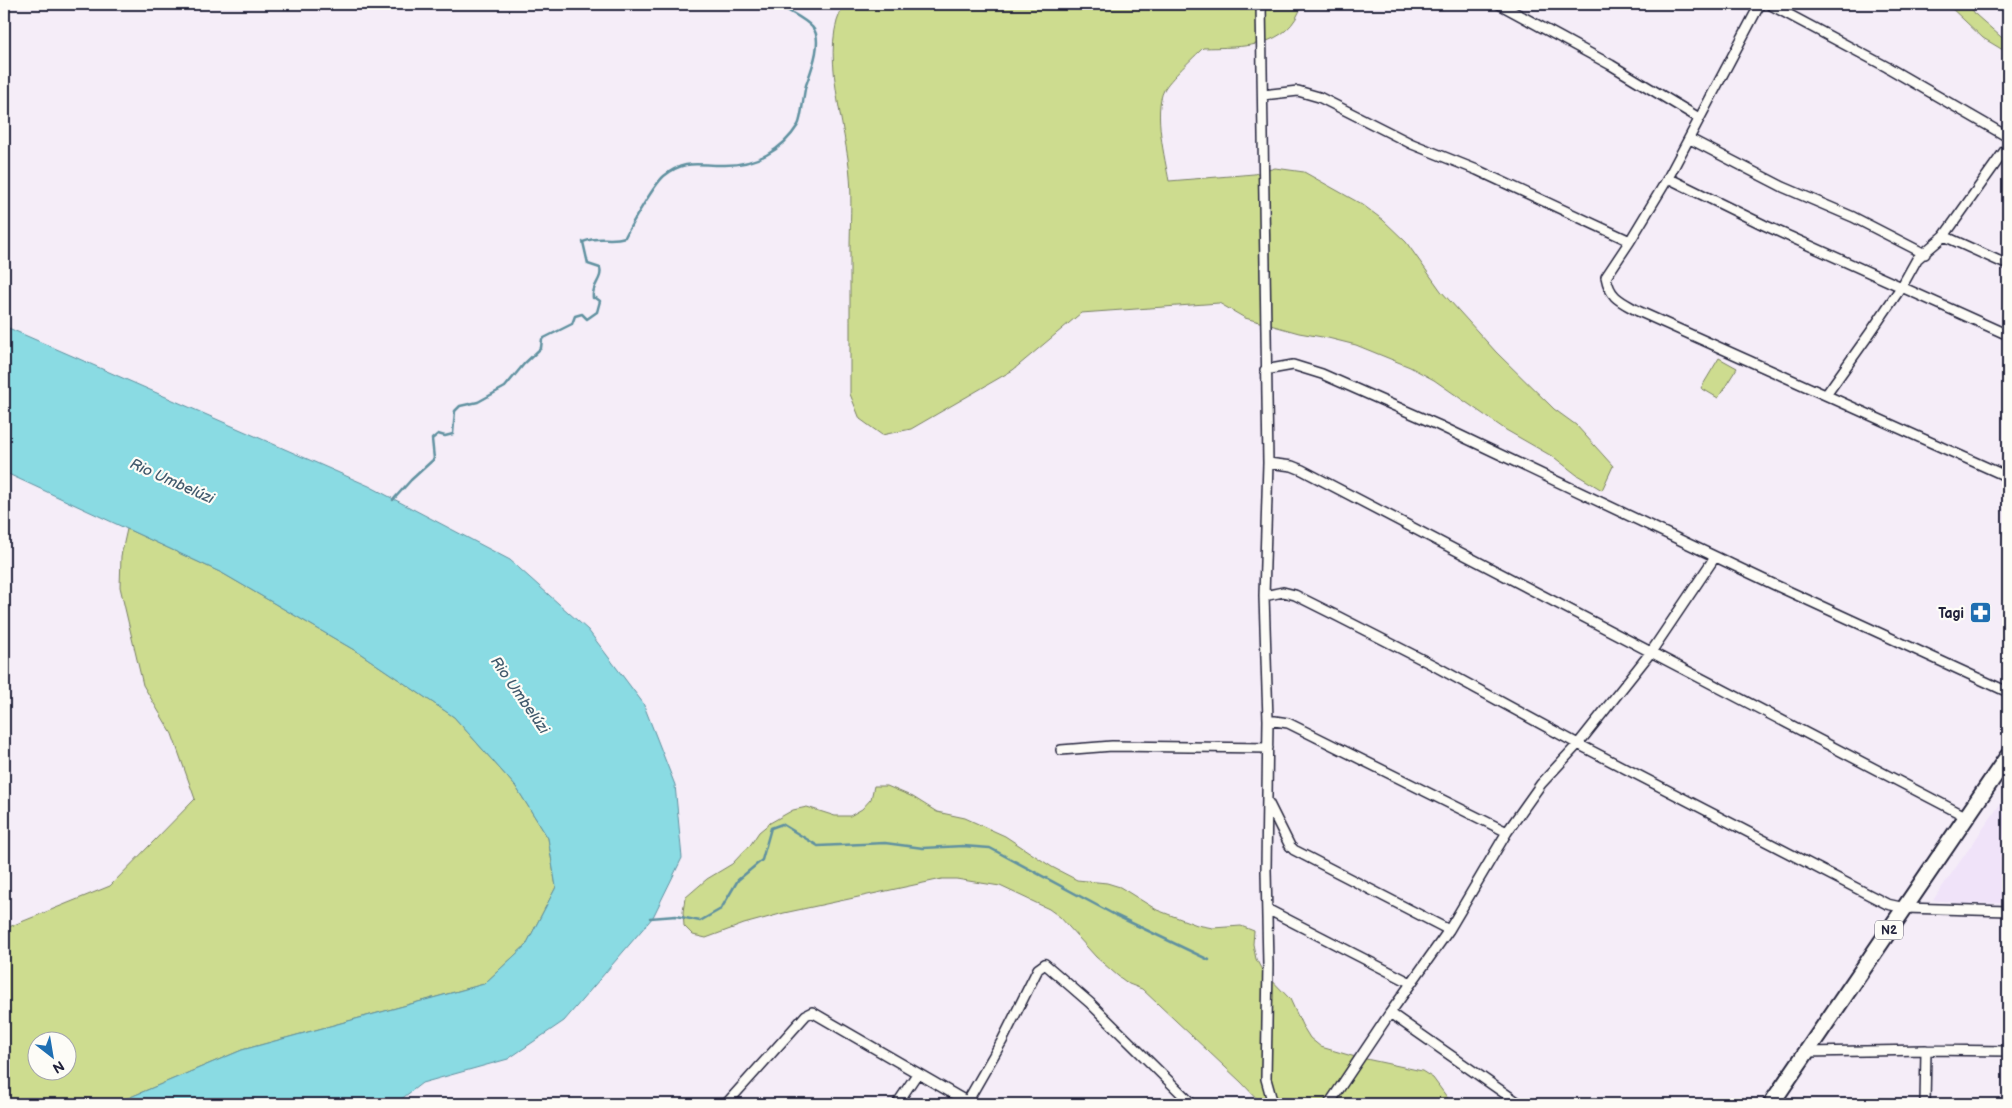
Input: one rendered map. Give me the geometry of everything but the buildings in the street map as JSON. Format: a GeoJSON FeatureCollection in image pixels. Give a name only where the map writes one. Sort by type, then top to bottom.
{"type":"FeatureCollection","features":[{"type":"Feature","properties":{"kind":"main road","name":"N2"},"geometry":{"type":"LineString","coordinates":[[1771,1104],[2008,756]]}},
{"type":"Feature","properties":{"kind":"street"},"geometry":{"type":"LineString","coordinates":[[1261,4],[1265,370],[1268,463],[1264,596],[1268,720],[1266,1079],[1272,1104]]}},
{"type":"Feature","properties":{"kind":"street"},"geometry":{"type":"LineString","coordinates":[[1499,4],[1611,65],[1699,118]]}},
{"type":"Feature","properties":{"kind":"street"},"geometry":{"type":"LineString","coordinates":[[1760,4],[1699,118],[1690,139],[1630,241],[1606,277],[1613,296],[1638,311],[2008,477]]}},
{"type":"Feature","properties":{"kind":"street"},"geometry":{"type":"LineString","coordinates":[[1769,4],[1887,67],[2008,137]]}},
{"type":"Feature","properties":{"kind":"street"},"geometry":{"type":"LineString","coordinates":[[1263,95],[1298,91],[1319,97],[1412,144],[1477,170],[1630,241]]}},
{"type":"Feature","properties":{"kind":"street"},"geometry":{"type":"LineString","coordinates":[[1690,139],[1783,187],[1853,216],[1925,254]]}},
{"type":"Feature","properties":{"kind":"street"},"geometry":{"type":"LineString","coordinates":[[1826,395],[1902,286],[1918,259],[1944,236],[2008,146]]}},
{"type":"Feature","properties":{"kind":"street"},"geometry":{"type":"LineString","coordinates":[[1668,178],[1764,225],[2008,335]]}},
{"type":"Feature","properties":{"kind":"street"},"geometry":{"type":"LineString","coordinates":[[1944,236],[2008,265]]}},
{"type":"Feature","properties":{"kind":"street"},"geometry":{"type":"LineString","coordinates":[[1265,370],[1293,365],[1322,374],[1438,425],[2008,692]]}},
{"type":"Feature","properties":{"kind":"street"},"geometry":{"type":"LineString","coordinates":[[1268,463],[1292,466],[1302,470],[1967,817]]}},
{"type":"Feature","properties":{"kind":"street"},"geometry":{"type":"LineString","coordinates":[[1330,1104],[1390,1012],[1449,930],[1507,832],[1541,784],[1578,744],[1651,652],[1715,556]]}},
{"type":"Feature","properties":{"kind":"street"},"geometry":{"type":"LineString","coordinates":[[1264,596],[1283,592],[1295,595],[1433,665],[1578,744],[1887,904],[1905,908],[2008,910]]}},
{"type":"Feature","properties":{"kind":"street"},"geometry":{"type":"LineString","coordinates":[[1268,720],[1288,723],[1507,832]]}},
{"type":"Feature","properties":{"kind":"street"},"geometry":{"type":"LineString","coordinates":[[1061,750],[1112,746],[1268,748]]}},
{"type":"Feature","properties":{"kind":"street"},"geometry":{"type":"LineString","coordinates":[[1267,799],[1290,846],[1294,850],[1449,930]]}},
{"type":"Feature","properties":{"kind":"street"},"geometry":{"type":"LineString","coordinates":[[1267,909],[1411,983]]}},
{"type":"Feature","properties":{"kind":"street"},"geometry":{"type":"LineString","coordinates":[[728,1104],[806,1015],[812,1012],[969,1103],[1038,970],[1044,964],[1090,1003],[1192,1104]]}},
{"type":"Feature","properties":{"kind":"street"},"geometry":{"type":"LineString","coordinates":[[1390,1012],[1520,1104]]}},
{"type":"Feature","properties":{"kind":"street"},"geometry":{"type":"LineString","coordinates":[[1925,1104],[1926,1050]]}},
{"type":"Feature","properties":{"kind":"street"},"geometry":{"type":"LineString","coordinates":[[1805,1052],[2008,1051]]}},
{"type":"Feature","properties":{"kind":"street"},"geometry":{"type":"LineString","coordinates":[[897,1104],[917,1074]]}},
{"type":"Feature","properties":{"kind":"shaded area"},"geometry":{"type":"Polygon","coordinates":[[[2008,793],[2008,903],[1964,904],[1933,900],[2008,793]]]}},
{"type":"Feature","properties":{"kind":"green space"},"geometry":{"type":"Polygon","coordinates":[[[845,4],[1302,4],[1296,19],[1287,30],[1275,37],[1248,46],[1203,48],[1167,86],[1161,99],[1160,122],[1169,181],[1254,174],[1275,168],[1304,172],[1363,205],[1383,220],[1406,242],[1441,291],[1496,352],[1554,409],[1576,425],[1613,466],[1602,490],[1577,475],[1555,458],[1506,430],[1434,380],[1410,367],[1356,345],[1299,333],[1245,318],[1219,303],[1081,313],[1013,370],[911,429],[882,435],[860,419],[850,394],[851,185],[833,64],[837,21],[845,4]]]}},
{"type":"Feature","properties":{"kind":"green space"},"geometry":{"type":"Polygon","coordinates":[[[1947,4],[1968,4],[1976,15],[2008,43],[2008,53],[1983,38],[1947,4]]]}},
{"type":"Feature","properties":{"kind":"green space"},"geometry":{"type":"Polygon","coordinates":[[[1719,358],[1737,368],[1718,398],[1701,388],[1719,358]]]}},
{"type":"Feature","properties":{"kind":"green space"},"geometry":{"type":"Polygon","coordinates":[[[127,529],[222,573],[361,654],[454,717],[516,787],[548,838],[556,887],[526,945],[484,984],[242,1050],[114,1104],[4,1104],[4,929],[110,886],[195,799],[172,734],[143,685],[120,587],[121,556],[127,529]]]}},
{"type":"Feature","properties":{"kind":"green space"},"geometry":{"type":"Polygon","coordinates":[[[874,786],[887,786],[913,797],[937,812],[965,818],[1005,836],[1052,867],[1077,880],[1107,883],[1120,887],[1157,910],[1197,925],[1213,928],[1241,926],[1254,931],[1253,944],[1256,959],[1262,970],[1290,999],[1310,1038],[1321,1047],[1352,1056],[1422,1071],[1433,1078],[1452,1104],[1262,1104],[1142,989],[1129,984],[1096,957],[1060,917],[1049,909],[1000,886],[956,879],[942,879],[784,913],[744,924],[706,938],[693,935],[684,926],[685,898],[707,879],[732,864],[751,844],[759,832],[770,823],[793,810],[807,807],[835,816],[850,816],[862,809],[871,799],[874,786]]]}},
{"type":"Feature","properties":{"kind":"water","name":"Rio Umbelúzi"},"geometry":{"type":"Polygon","coordinates":[[[4,326],[369,486],[510,560],[588,630],[643,703],[675,785],[682,858],[653,917],[564,1021],[508,1059],[422,1083],[395,1104],[114,1104],[242,1050],[484,984],[526,945],[556,887],[548,838],[516,787],[454,717],[361,654],[222,573],[4,472],[4,326]]]}},
{"type":"Feature","properties":{"kind":"waterway"},"geometry":{"type":"LineString","coordinates":[[393,500],[434,459],[432,439],[438,434],[445,436],[453,434],[455,411],[460,406],[478,402],[505,387],[524,364],[541,348],[542,339],[572,324],[575,316],[582,314],[587,319],[597,312],[600,301],[593,298],[593,293],[600,276],[600,268],[588,264],[583,242],[594,239],[625,237],[655,187],[672,170],[693,164],[725,165],[757,159],[776,149],[798,125],[806,85],[817,47],[817,39],[815,32],[808,23],[778,4]]}},
{"type":"Feature","properties":{"kind":"waterway"},"geometry":{"type":"LineString","coordinates":[[650,918],[676,916],[700,921],[721,909],[738,880],[762,860],[771,828],[782,824],[818,846],[885,843],[923,848],[963,846],[990,848],[1115,915],[1209,960]]}},
{"type":"Feature","properties":{"kind":"place","name":"Tagi"},"geometry":{"type":"Point","coordinates":[1980,613]}}]}
